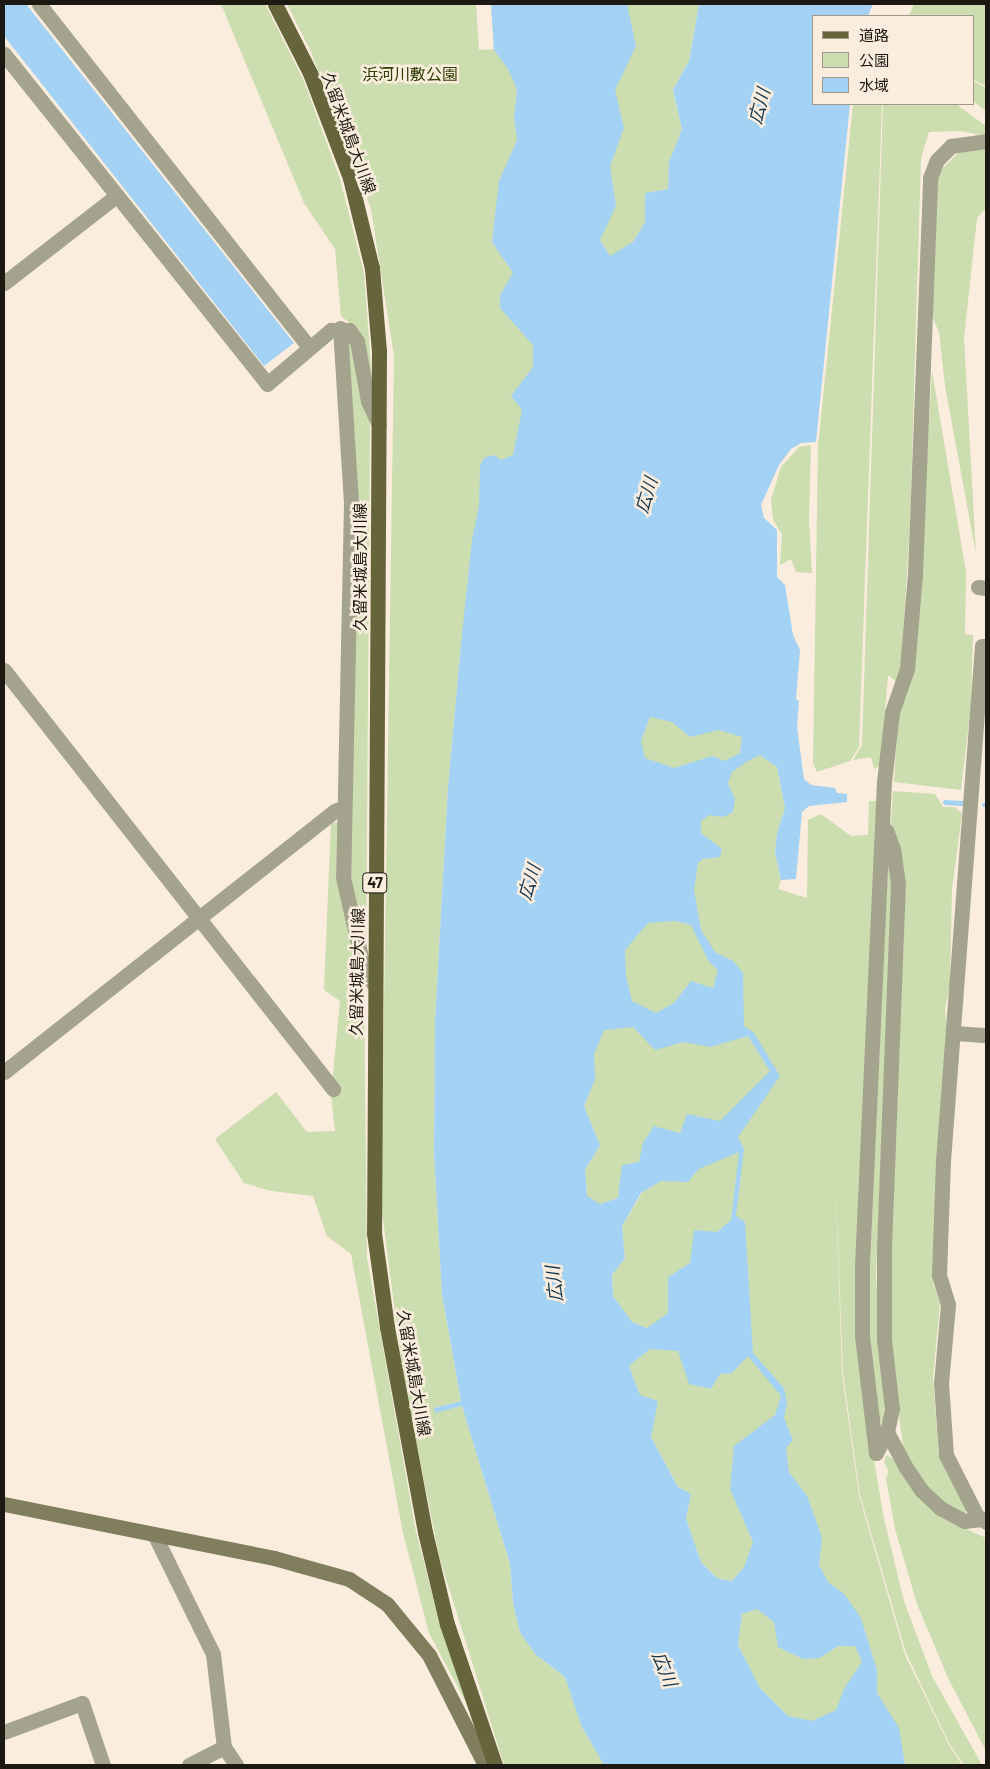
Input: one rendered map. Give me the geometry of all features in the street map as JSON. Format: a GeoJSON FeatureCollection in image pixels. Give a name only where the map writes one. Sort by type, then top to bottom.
{"type":"FeatureCollection","features":[{"type":"Feature","properties":{"kind":"main road","name":"久留米城島大川線"},"geometry":{"type":"LineString","coordinates":[[275,4],[310,73],[347,169],[368,250],[379,351],[374,1233],[387,1326],[425,1532],[446,1624],[495,1765]]}},
{"type":"Feature","properties":{"kind":"street"},"geometry":{"type":"LineString","coordinates":[[39,4],[309,347]]}},
{"type":"Feature","properties":{"kind":"street"},"geometry":{"type":"LineString","coordinates":[[4,54],[115,197],[267,384],[331,330],[340,328],[349,330],[358,341],[368,401],[379,425]]}},
{"type":"Feature","properties":{"kind":"street"},"geometry":{"type":"LineString","coordinates":[[884,827],[893,849],[898,884],[884,1247],[884,1340],[892,1409],[887,1432],[876,1453],[862,1336],[862,1266],[884,827],[884,782],[892,712],[907,669],[915,574],[930,178],[937,160],[951,146],[986,141]]}},
{"type":"Feature","properties":{"kind":"street"},"geometry":{"type":"LineString","coordinates":[[4,283],[115,197]]}},
{"type":"Feature","properties":{"kind":"street"},"geometry":{"type":"LineString","coordinates":[[340,328],[351,504],[343,877],[364,970],[374,985]]}},
{"type":"Feature","properties":{"kind":"street"},"geometry":{"type":"LineString","coordinates":[[984,1520],[976,1516],[946,1455],[941,1383],[948,1305],[939,1276],[943,1161],[955,1033],[982,646],[986,646]]}},
{"type":"Feature","properties":{"kind":"street"},"geometry":{"type":"LineString","coordinates":[[4,670],[333,1089]]}},
{"type":"Feature","properties":{"kind":"street"},"geometry":{"type":"LineString","coordinates":[[4,1072],[336,811],[344,807]]}},
{"type":"Feature","properties":{"kind":"street"},"geometry":{"type":"LineString","coordinates":[[955,1033],[986,1035]]}},
{"type":"Feature","properties":{"kind":"street"},"geometry":{"type":"LineString","coordinates":[[887,1432],[905,1466],[922,1491],[940,1508],[964,1521],[984,1520]]}},
{"type":"Feature","properties":{"kind":"street"},"geometry":{"type":"LineString","coordinates":[[4,1504],[155,1536],[274,1558],[349,1579],[387,1604],[429,1654],[485,1765]]}},
{"type":"Feature","properties":{"kind":"street"},"geometry":{"type":"LineString","coordinates":[[155,1536],[213,1654],[224,1747],[236,1765]]}},
{"type":"Feature","properties":{"kind":"street"},"geometry":{"type":"LineString","coordinates":[[4,1732],[82,1703],[103,1765]]}},
{"type":"Feature","properties":{"kind":"street"},"geometry":{"type":"LineString","coordinates":[[189,1765],[224,1747]]}},
{"type":"Feature","properties":{"kind":"green space"},"geometry":{"type":"Polygon","coordinates":[[[221,4],[265,4],[303,79],[340,179],[364,273],[373,393],[352,325],[341,316],[335,249],[304,203],[221,4]]]}},
{"type":"Feature","properties":{"kind":"green space","name":"浜河川敷公園"},"geometry":{"type":"Polygon","coordinates":[[[287,4],[476,4],[479,50],[494,49],[491,4],[699,4],[689,61],[673,90],[682,129],[669,162],[668,189],[645,193],[645,222],[633,242],[543,443],[461,644],[448,787],[435,1021],[434,1153],[442,1295],[461,1401],[434,1408],[435,1412],[462,1406],[510,1564],[513,1603],[520,1632],[541,1659],[565,1677],[581,1725],[604,1765],[504,1765],[439,1556],[403,1374],[381,1204],[394,356],[371,209],[311,52],[287,4]]]}},
{"type":"Feature","properties":{"kind":"green space"},"geometry":{"type":"Polygon","coordinates":[[[914,4],[986,4],[986,86],[975,80],[975,15],[909,15],[914,4]]]}},
{"type":"Feature","properties":{"kind":"green space"},"geometry":{"type":"Polygon","coordinates":[[[975,82],[986,88],[986,111],[975,103],[975,82]]]}},
{"type":"Feature","properties":{"kind":"green space"},"geometry":{"type":"Polygon","coordinates":[[[853,105],[882,105],[859,747],[850,761],[817,772],[813,763],[818,447],[853,105]]]}},
{"type":"Feature","properties":{"kind":"green space"},"geometry":{"type":"Polygon","coordinates":[[[883,105],[957,105],[986,126],[986,136],[961,131],[929,132],[921,158],[910,525],[901,670],[897,682],[888,675],[880,766],[874,769],[871,757],[853,760],[862,745],[883,105]]]}},
{"type":"Feature","properties":{"kind":"green space"},"geometry":{"type":"Polygon","coordinates":[[[977,148],[986,148],[986,208],[977,218],[964,338],[976,554],[945,386],[939,332],[931,314],[936,184],[943,168],[957,154],[977,148]]]}},
{"type":"Feature","properties":{"kind":"green space"},"geometry":{"type":"Polygon","coordinates":[[[347,339],[354,348],[370,422],[366,963],[347,878],[347,339]]]}},
{"type":"Feature","properties":{"kind":"green space"},"geometry":{"type":"Polygon","coordinates":[[[932,371],[966,572],[965,634],[973,635],[971,705],[961,790],[894,782],[898,716],[912,679],[915,657],[932,371]]]}},
{"type":"Feature","properties":{"kind":"green space"},"geometry":{"type":"Polygon","coordinates":[[[811,445],[809,521],[812,573],[796,572],[791,559],[780,565],[782,535],[773,519],[771,500],[781,467],[799,447],[811,445]]]}},
{"type":"Feature","properties":{"kind":"green space"},"geometry":{"type":"Polygon","coordinates":[[[614,711],[734,711],[760,755],[777,767],[785,808],[777,833],[775,853],[781,880],[778,889],[807,898],[808,820],[821,814],[851,836],[868,835],[869,801],[880,801],[875,883],[867,1417],[884,1519],[904,1601],[932,1676],[982,1765],[964,1765],[949,1743],[906,1653],[860,1495],[843,1374],[835,1164],[842,1374],[859,1495],[905,1655],[949,1745],[962,1765],[857,1765],[838,1748],[788,1716],[760,1688],[738,1645],[742,1614],[764,1530],[743,1583],[717,1578],[701,1562],[686,1518],[691,1494],[678,1487],[651,1437],[657,1401],[640,1395],[629,1366],[650,1349],[675,1318],[647,1328],[632,1322],[613,1296],[612,1275],[625,1258],[622,1226],[657,1168],[618,1198],[600,1204],[587,1197],[585,1170],[600,1145],[584,1106],[599,1013],[671,1022],[618,1001],[645,793],[614,711]]]}},
{"type":"Feature","properties":{"kind":"green space"},"geometry":{"type":"Polygon","coordinates":[[[893,791],[935,794],[943,807],[954,807],[962,813],[952,890],[950,985],[945,1009],[947,1028],[933,1283],[940,1303],[933,1378],[939,1457],[966,1509],[966,1513],[961,1514],[934,1496],[904,1454],[890,1348],[886,1277],[904,939],[902,869],[891,823],[893,791]]]}},
{"type":"Feature","properties":{"kind":"green space"},"geometry":{"type":"Polygon","coordinates":[[[340,822],[338,874],[364,988],[367,1258],[416,1532],[439,1620],[468,1706],[429,1633],[403,1533],[351,1254],[327,1236],[313,1196],[271,1191],[244,1183],[215,1139],[276,1092],[307,1132],[335,1131],[331,1095],[340,1001],[324,990],[331,823],[340,822]]]}},
{"type":"Feature","properties":{"kind":"green space"},"geometry":{"type":"Polygon","coordinates":[[[888,861],[891,885],[889,972],[876,1276],[885,1403],[882,1422],[879,1421],[867,1337],[888,861]]]}},
{"type":"Feature","properties":{"kind":"green space"},"geometry":{"type":"Polygon","coordinates":[[[886,1455],[893,1459],[918,1498],[944,1519],[986,1538],[986,1751],[948,1678],[917,1604],[895,1529],[886,1478],[889,1472],[884,1462],[886,1455]]]}},
{"type":"Feature","properties":{"kind":"water"},"geometry":{"type":"Polygon","coordinates":[[[4,4],[26,4],[294,343],[264,366],[4,36],[4,4]]]}},
{"type":"Feature","properties":{"kind":"water","name":"広川"},"geometry":{"type":"Polygon","coordinates":[[[491,4],[627,4],[636,46],[615,90],[624,128],[610,166],[616,206],[600,240],[610,256],[633,242],[645,222],[645,193],[668,189],[669,162],[682,129],[673,90],[689,61],[699,4],[873,4],[868,15],[812,15],[812,105],[850,105],[816,442],[801,443],[791,449],[779,465],[761,505],[764,518],[777,530],[777,577],[785,585],[793,635],[800,650],[796,699],[799,701],[797,727],[804,779],[811,785],[835,788],[837,793],[847,794],[847,802],[809,806],[802,812],[796,879],[781,880],[775,853],[777,833],[785,808],[777,767],[760,755],[748,761],[732,772],[728,783],[735,799],[733,812],[724,817],[709,815],[701,821],[701,833],[722,849],[720,857],[703,859],[698,863],[694,890],[701,930],[715,952],[733,961],[743,973],[744,1026],[754,1033],[780,1076],[738,1137],[744,1149],[736,1216],[745,1222],[753,1353],[784,1388],[787,1403],[784,1418],[793,1440],[786,1448],[789,1472],[807,1496],[822,1537],[819,1565],[828,1582],[844,1594],[861,1618],[877,1670],[877,1693],[899,1728],[905,1765],[604,1765],[581,1725],[565,1677],[535,1654],[520,1632],[513,1603],[510,1564],[462,1406],[435,1413],[434,1408],[461,1401],[442,1295],[434,1153],[435,1021],[448,787],[461,644],[472,540],[479,506],[480,466],[484,458],[494,455],[501,460],[513,455],[522,410],[511,396],[533,367],[533,345],[500,308],[500,295],[513,273],[492,242],[499,181],[517,140],[514,118],[517,89],[508,69],[494,50],[491,4]],[[650,717],[641,741],[645,758],[674,768],[712,756],[725,761],[740,753],[742,737],[719,730],[690,737],[672,722],[650,717]],[[675,921],[648,923],[625,950],[626,976],[632,1001],[656,1013],[674,1003],[691,981],[713,988],[718,970],[709,962],[691,925],[675,921]],[[633,1027],[604,1030],[594,1054],[595,1079],[584,1106],[600,1145],[585,1170],[587,1196],[600,1204],[618,1198],[622,1165],[639,1162],[643,1143],[654,1126],[680,1133],[687,1114],[720,1121],[770,1071],[748,1036],[710,1047],[684,1042],[655,1050],[633,1027]],[[739,1152],[699,1169],[688,1182],[661,1181],[641,1193],[622,1226],[625,1258],[612,1275],[613,1296],[632,1322],[647,1328],[668,1313],[668,1277],[690,1263],[694,1230],[717,1232],[731,1220],[739,1152]],[[650,1349],[629,1366],[640,1395],[658,1401],[651,1437],[678,1487],[691,1494],[686,1518],[701,1562],[717,1578],[732,1581],[744,1567],[753,1542],[730,1489],[734,1446],[775,1415],[781,1396],[748,1356],[732,1373],[720,1374],[711,1389],[689,1384],[678,1351],[650,1349]],[[757,1609],[742,1614],[738,1645],[760,1688],[788,1716],[812,1721],[836,1710],[844,1689],[862,1662],[855,1646],[838,1646],[820,1658],[803,1659],[778,1647],[774,1622],[757,1609]]]}},
{"type":"Feature","properties":{"kind":"waterway"},"geometry":{"type":"LineString","coordinates":[[945,802],[962,803]]}}]}
